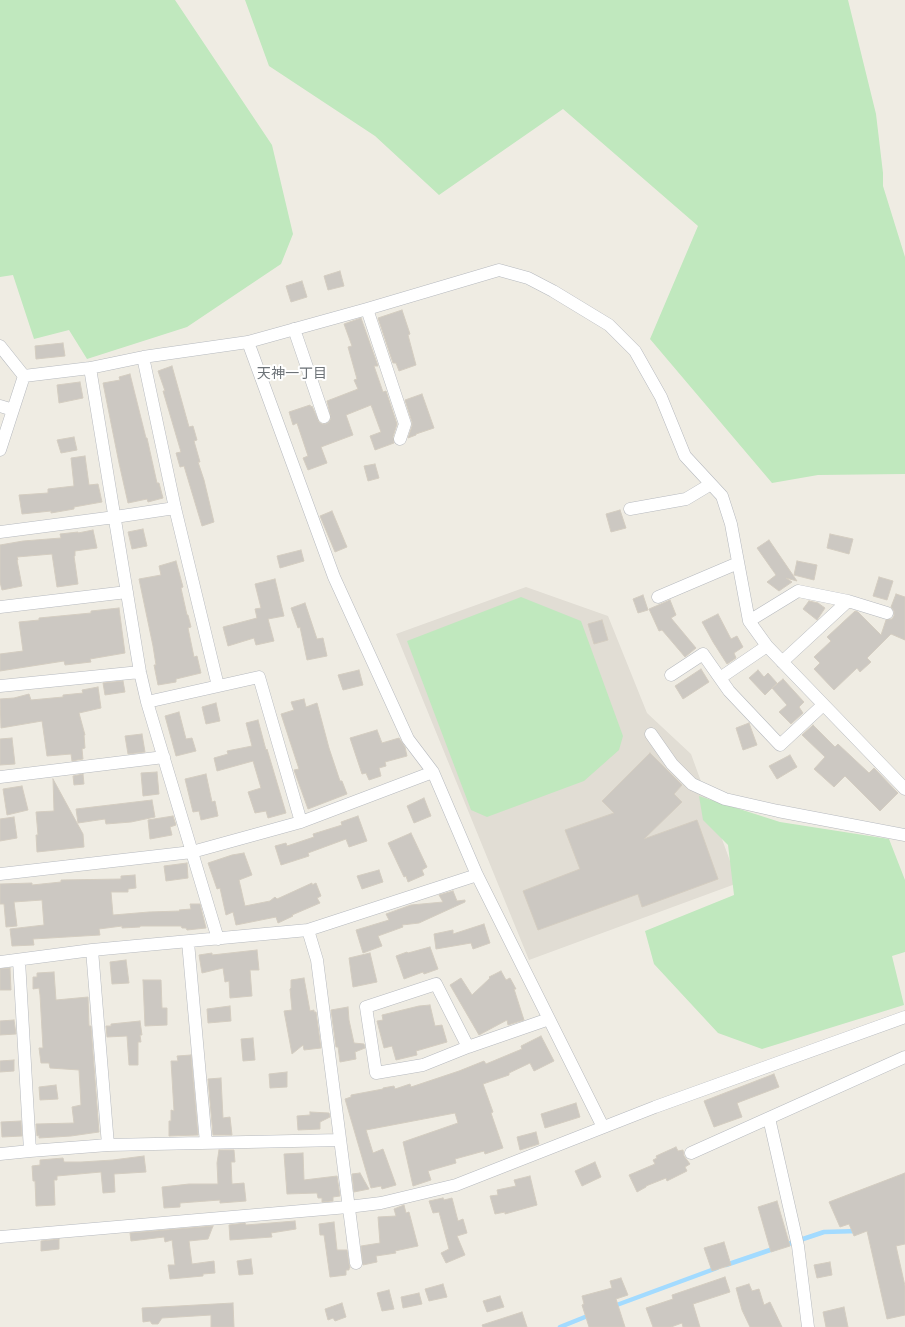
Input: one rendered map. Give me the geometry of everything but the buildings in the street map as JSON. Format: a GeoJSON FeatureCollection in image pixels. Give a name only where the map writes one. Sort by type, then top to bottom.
{"type":"FeatureCollection","features":[{"type":"Feature","properties":{"kind":"street"},"geometry":{"type":"LineString","coordinates":[[24,376],[90,368],[143,357],[248,342],[368,309],[499,270],[528,278],[553,291],[609,325],[635,351],[661,397],[685,456],[722,496],[731,524],[749,621],[767,646],[905,789]]}},
{"type":"Feature","properties":{"kind":"street"},"geometry":{"type":"LineString","coordinates":[[368,309],[405,424],[400,439]]}},
{"type":"Feature","properties":{"kind":"street"},"geometry":{"type":"LineString","coordinates":[[294,329],[324,417]]}},
{"type":"Feature","properties":{"kind":"street"},"geometry":{"type":"LineString","coordinates":[[248,342],[334,577],[408,739],[433,772],[477,875],[603,1128]]}},
{"type":"Feature","properties":{"kind":"street"},"geometry":{"type":"LineString","coordinates":[[0,346],[24,376]]}},
{"type":"Feature","properties":{"kind":"street"},"geometry":{"type":"LineString","coordinates":[[143,357],[176,508],[218,686]]}},
{"type":"Feature","properties":{"kind":"street"},"geometry":{"type":"LineString","coordinates":[[90,368],[140,672],[147,702],[218,939]]}},
{"type":"Feature","properties":{"kind":"street"},"geometry":{"type":"LineString","coordinates":[[0,450],[24,376]]}},
{"type":"Feature","properties":{"kind":"street"},"geometry":{"type":"LineString","coordinates":[[0,406],[13,410]]}},
{"type":"Feature","properties":{"kind":"street"},"geometry":{"type":"LineString","coordinates":[[630,509],[686,498],[711,484]]}},
{"type":"Feature","properties":{"kind":"street"},"geometry":{"type":"LineString","coordinates":[[0,532],[176,508]]}},
{"type":"Feature","properties":{"kind":"street"},"geometry":{"type":"LineString","coordinates":[[658,597],[738,563]]}},
{"type":"Feature","properties":{"kind":"street"},"geometry":{"type":"LineString","coordinates":[[749,621],[798,591],[848,601],[887,613]]}},
{"type":"Feature","properties":{"kind":"street"},"geometry":{"type":"LineString","coordinates":[[0,607],[127,592]]}},
{"type":"Feature","properties":{"kind":"street"},"geometry":{"type":"LineString","coordinates":[[782,662],[848,601]]}},
{"type":"Feature","properties":{"kind":"street"},"geometry":{"type":"LineString","coordinates":[[720,678],[767,646]]}},
{"type":"Feature","properties":{"kind":"street"},"geometry":{"type":"LineString","coordinates":[[671,675],[702,654],[729,691],[780,745],[824,705]]}},
{"type":"Feature","properties":{"kind":"street"},"geometry":{"type":"LineString","coordinates":[[0,686],[140,672]]}},
{"type":"Feature","properties":{"kind":"street"},"geometry":{"type":"LineString","coordinates":[[147,702],[259,677],[300,822]]}},
{"type":"Feature","properties":{"kind":"street"},"geometry":{"type":"LineString","coordinates":[[651,734],[672,764],[692,784],[724,799],[778,811],[905,835]]}},
{"type":"Feature","properties":{"kind":"street"},"geometry":{"type":"LineString","coordinates":[[0,777],[164,757]]}},
{"type":"Feature","properties":{"kind":"street"},"geometry":{"type":"LineString","coordinates":[[0,874],[192,852],[300,822],[433,772]]}},
{"type":"Feature","properties":{"kind":"street"},"geometry":{"type":"LineString","coordinates":[[0,962],[92,950],[308,930],[477,875]]}},
{"type":"Feature","properties":{"kind":"street"},"geometry":{"type":"LineString","coordinates":[[308,930],[317,960],[356,1264]]}},
{"type":"Feature","properties":{"kind":"street"},"geometry":{"type":"LineString","coordinates":[[188,942],[206,1143]]}},
{"type":"Feature","properties":{"kind":"street"},"geometry":{"type":"LineString","coordinates":[[92,950],[108,1145]]}},
{"type":"Feature","properties":{"kind":"street"},"geometry":{"type":"LineString","coordinates":[[19,960],[30,1151]]}},
{"type":"Feature","properties":{"kind":"street"},"geometry":{"type":"LineString","coordinates":[[468,1047],[436,984],[366,1007],[376,1073],[423,1065],[468,1047],[550,1019]]}},
{"type":"Feature","properties":{"kind":"street"},"geometry":{"type":"LineString","coordinates":[[0,1237],[348,1207],[381,1203],[456,1185],[655,1107],[905,1018]]}},
{"type":"Feature","properties":{"kind":"street"},"geometry":{"type":"LineString","coordinates":[[691,1153],[905,1057]]}},
{"type":"Feature","properties":{"kind":"street"},"geometry":{"type":"LineString","coordinates":[[770,1118],[798,1246],[808,1327]]}},
{"type":"Feature","properties":{"kind":"street"},"geometry":{"type":"LineString","coordinates":[[0,1154],[108,1145],[340,1140]]}},
{"type":"Feature","properties":{"kind":"shaded area"},"geometry":{"type":"Polygon","coordinates":[[[526,587],[608,616],[647,713],[691,754],[738,883],[529,960],[396,634],[526,587]]]}},
{"type":"Feature","properties":{"kind":"green space"},"geometry":{"type":"Polygon","coordinates":[[[0,0],[175,0],[272,145],[293,234],[281,264],[187,327],[87,359],[69,330],[34,339],[13,275],[0,277],[0,0]]]}},
{"type":"Feature","properties":{"kind":"green space"},"geometry":{"type":"Polygon","coordinates":[[[245,0],[848,0],[876,114],[883,173],[883,186],[905,257],[905,474],[818,475],[772,483],[650,339],[698,226],[563,109],[439,195],[375,136],[269,66],[245,0]]]}},
{"type":"Feature","properties":{"kind":"green space"},"geometry":{"type":"Polygon","coordinates":[[[521,597],[581,621],[623,736],[619,750],[584,781],[487,817],[471,810],[407,641],[521,597]]]}},
{"type":"Feature","properties":{"kind":"green space"},"geometry":{"type":"Polygon","coordinates":[[[699,796],[780,822],[889,839],[905,880],[905,952],[892,956],[904,1005],[762,1049],[718,1033],[654,964],[645,931],[734,895],[728,845],[703,820],[699,796]]]}},
{"type":"Feature","properties":{"kind":"waterway"},"geometry":{"type":"LineString","coordinates":[[785,1245],[824,1232],[858,1231]]}},
{"type":"Feature","properties":{"kind":"waterway"},"geometry":{"type":"LineString","coordinates":[[726,1265],[776,1248]]}},
{"type":"Feature","properties":{"kind":"waterway"},"geometry":{"type":"LineString","coordinates":[[614,1306],[717,1268]]}},
{"type":"Feature","properties":{"kind":"waterway"},"geometry":{"type":"LineString","coordinates":[[560,1327],[590,1315]]}},
{"type":"Feature","properties":{"kind":"district","name":"天神一丁目"},"geometry":{"type":"Point","coordinates":[292,374]}}]}
